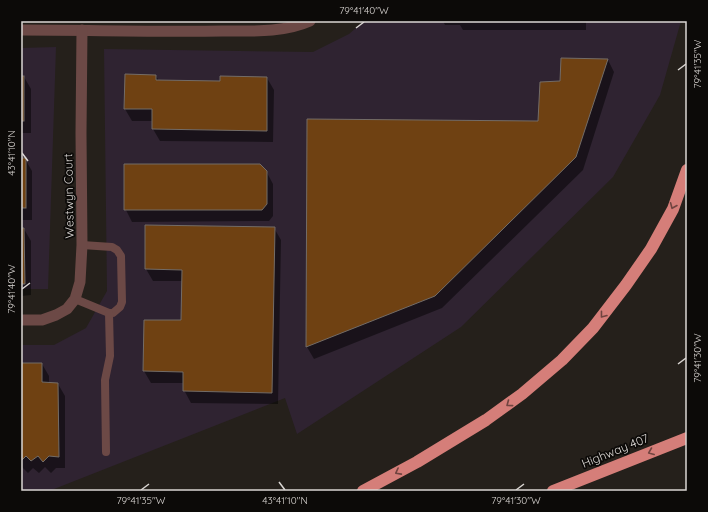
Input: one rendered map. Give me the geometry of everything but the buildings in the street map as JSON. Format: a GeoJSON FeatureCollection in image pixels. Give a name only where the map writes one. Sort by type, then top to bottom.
{"type":"FeatureCollection","features":[{"type":"Feature","properties":{"kind":"highway"},"geometry":{"type":"LineString","coordinates":[[363,491],[417,462],[486,420],[522,394],[562,360],[592,328],[626,285],[651,249],[673,208],[687,170]]}},
{"type":"Feature","properties":{"kind":"highway","name":"Highway 407"},"geometry":{"type":"LineString","coordinates":[[554,491],[687,438]]}},
{"type":"Feature","properties":{"kind":"street"},"geometry":{"type":"LineString","coordinates":[[21,30],[257,30],[280,29],[304,24],[310,21]]}},
{"type":"Feature","properties":{"kind":"street","name":"Westwyn Court"},"geometry":{"type":"LineString","coordinates":[[75,299],[80,282],[82,245],[82,30]]}},
{"type":"Feature","properties":{"kind":"street"},"geometry":{"type":"LineString","coordinates":[[21,320],[42,320],[56,315],[67,309],[75,299]]}},
{"type":"Feature","properties":{"kind":"lane"},"geometry":{"type":"LineString","coordinates":[[75,299],[109,313],[113,313],[117,310],[122,302],[121,256],[117,250],[112,247],[82,245]]}},
{"type":"Feature","properties":{"kind":"lane"},"geometry":{"type":"LineString","coordinates":[[106,452],[105,380],[110,356],[109,313]]}},
{"type":"Feature","properties":{"kind":"shaded area"},"geometry":{"type":"Polygon","coordinates":[[[364,21],[681,21],[660,95],[613,177],[461,327],[297,434],[285,398],[49,491],[21,491],[21,345],[54,345],[86,328],[107,291],[104,49],[313,52],[349,34],[364,21]]]}},
{"type":"Feature","properties":{"kind":"shaded area"},"geometry":{"type":"Polygon","coordinates":[[[56,47],[48,289],[21,289],[21,48],[56,47]]]}}]}
